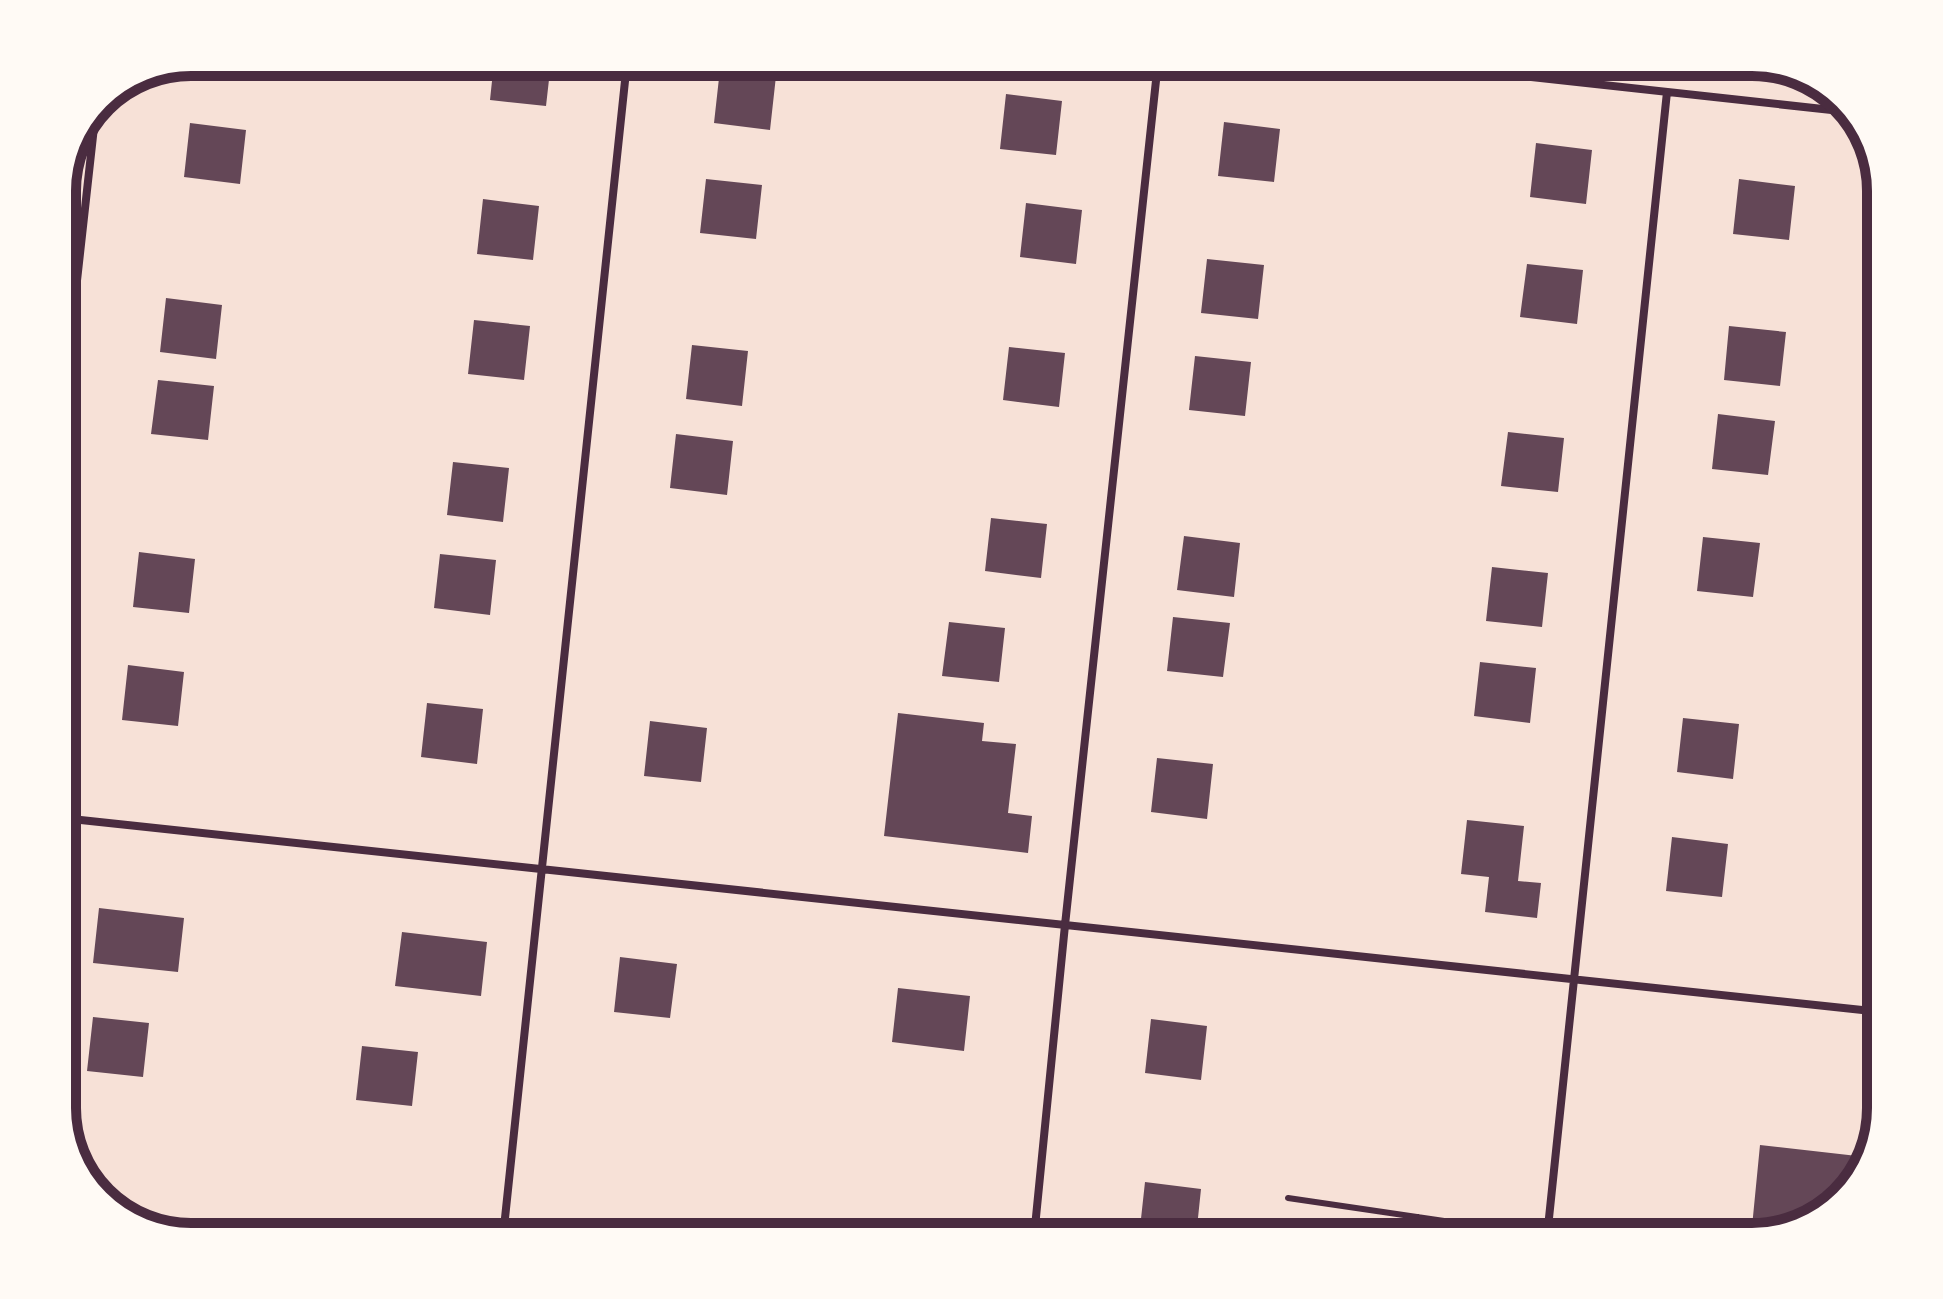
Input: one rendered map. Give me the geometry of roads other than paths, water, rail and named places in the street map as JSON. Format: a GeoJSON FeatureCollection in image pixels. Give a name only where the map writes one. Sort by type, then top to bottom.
{"type":"FeatureCollection","features":[{"type":"Feature","properties":{"kind":"street"},"geometry":{"type":"LineString","coordinates":[[505,1223],[626,76]]}},
{"type":"Feature","properties":{"kind":"street"},"geometry":{"type":"LineString","coordinates":[[1035,1223],[1156,76]]}},
{"type":"Feature","properties":{"kind":"street"},"geometry":{"type":"LineString","coordinates":[[1521,76],[1834,110]]}},
{"type":"Feature","properties":{"kind":"street"},"geometry":{"type":"LineString","coordinates":[[1548,1223],[1667,92]]}},
{"type":"Feature","properties":{"kind":"street"},"geometry":{"type":"LineString","coordinates":[[76,290],[94,131]]}},
{"type":"Feature","properties":{"kind":"street"},"geometry":{"type":"LineString","coordinates":[[76,820],[1867,1010]]}},
{"type":"Feature","properties":{"kind":"lane"},"geometry":{"type":"LineString","coordinates":[[1288,1198],[1459,1223]]}},
{"type":"Feature","properties":{"kind":"lane"},"geometry":{"type":"LineString","coordinates":[[1417,1223],[1418,1217]]}}]}
